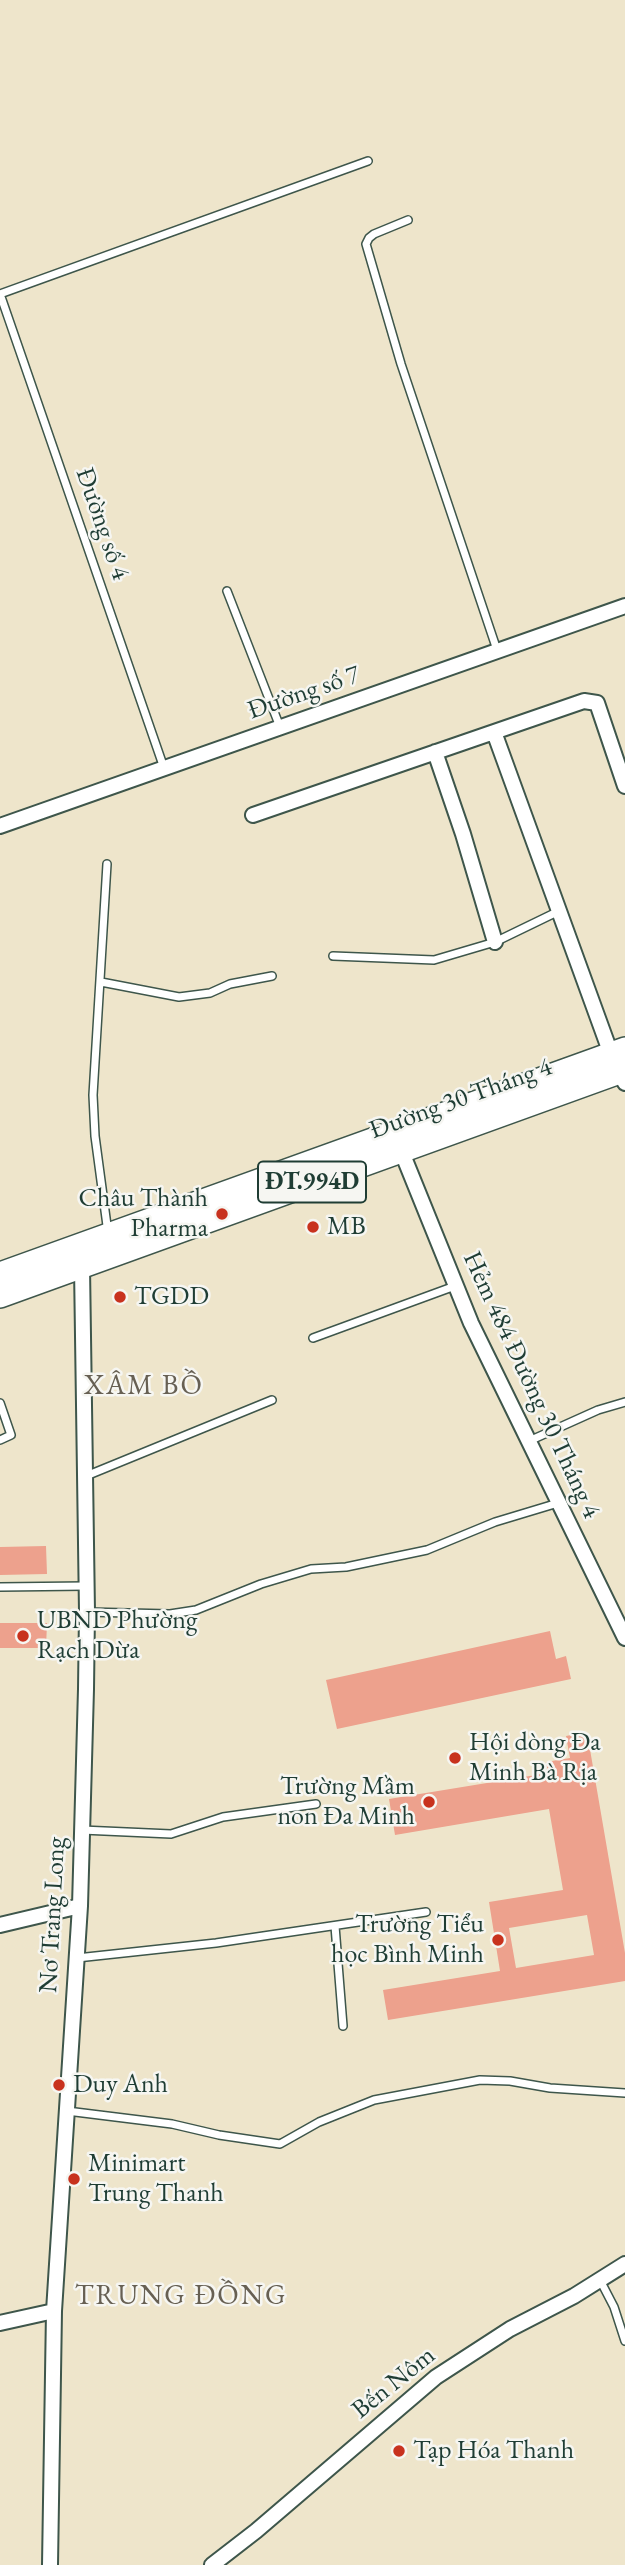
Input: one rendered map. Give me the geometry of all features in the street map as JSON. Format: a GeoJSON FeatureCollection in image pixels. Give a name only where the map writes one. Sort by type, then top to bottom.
{"type":"FeatureCollection","features":[{"type":"Feature","properties":{"kind":"main road","name":"Đường 30 Tháng 4"},"geometry":{"type":"LineString","coordinates":[[113,1244],[401,1150],[621,1065]]}},
{"type":"Feature","properties":{"kind":"main road","name":"Đường 30 Tháng 4"},"geometry":{"type":"LineString","coordinates":[[0,1296],[78,1257],[621,1065]]}},
{"type":"Feature","properties":{"kind":"main road","name":"Đường 30 Tháng 4"},"geometry":{"type":"LineString","coordinates":[[0,1274],[78,1257]]}},
{"type":"Feature","properties":{"kind":"street","name":"Đường số 7"},"geometry":{"type":"LineString","coordinates":[[0,827],[625,606]]}},
{"type":"Feature","properties":{"kind":"street"},"geometry":{"type":"LineString","coordinates":[[253,815],[591,700],[597,703],[601,712],[625,786]]}},
{"type":"Feature","properties":{"kind":"street"},"geometry":{"type":"LineString","coordinates":[[494,732],[559,911],[621,1065]]}},
{"type":"Feature","properties":{"kind":"street"},"geometry":{"type":"LineString","coordinates":[[435,752],[463,834],[495,943]]}},
{"type":"Feature","properties":{"kind":"street","name":"Hẻm 484 Đường 30 Tháng 4"},"geometry":{"type":"LineString","coordinates":[[401,1150],[455,1286],[528,1442],[625,1638]]}},
{"type":"Feature","properties":{"kind":"street","name":"Nơ Trang Long"},"geometry":{"type":"LineString","coordinates":[[50,2565],[54,2311],[79,1906],[88,1612],[78,1257]]}},
{"type":"Feature","properties":{"kind":"street"},"geometry":{"type":"LineString","coordinates":[[0,1926],[79,1906]]}},
{"type":"Feature","properties":{"kind":"street","name":"Bến Nôm"},"geometry":{"type":"LineString","coordinates":[[212,2565],[256,2531],[436,2377],[510,2329],[625,2264]]}},
{"type":"Feature","properties":{"kind":"street"},"geometry":{"type":"LineString","coordinates":[[0,2323],[54,2311]]}},
{"type":"Feature","properties":{"kind":"lane"},"geometry":{"type":"LineString","coordinates":[[0,294],[368,162]]}},
{"type":"Feature","properties":{"kind":"lane"},"geometry":{"type":"LineString","coordinates":[[408,220],[374,234],[366,244],[401,364],[498,651]]}},
{"type":"Feature","properties":{"kind":"lane","name":"Đường số 4"},"geometry":{"type":"LineString","coordinates":[[0,294],[164,768]]}},
{"type":"Feature","properties":{"kind":"lane"},"geometry":{"type":"LineString","coordinates":[[227,591],[280,728]]}},
{"type":"Feature","properties":{"kind":"lane"},"geometry":{"type":"LineString","coordinates":[[107,864],[93,1095],[94,1136],[113,1244]]}},
{"type":"Feature","properties":{"kind":"lane"},"geometry":{"type":"LineString","coordinates":[[333,956],[434,960],[495,943],[559,911]]}},
{"type":"Feature","properties":{"kind":"lane"},"geometry":{"type":"LineString","coordinates":[[101,982],[179,997],[210,993],[230,985],[272,976]]}},
{"type":"Feature","properties":{"kind":"lane"},"geometry":{"type":"LineString","coordinates":[[313,1338],[455,1286]]}},
{"type":"Feature","properties":{"kind":"lane"},"geometry":{"type":"LineString","coordinates":[[86,1476],[272,1401]]}},
{"type":"Feature","properties":{"kind":"lane"},"geometry":{"type":"LineString","coordinates":[[528,1442],[598,1410],[625,1402]]}},
{"type":"Feature","properties":{"kind":"lane"},"geometry":{"type":"LineString","coordinates":[[0,1404],[11,1435],[0,1440]]}},
{"type":"Feature","properties":{"kind":"lane"},"geometry":{"type":"LineString","coordinates":[[88,1612],[170,1614],[196,1610],[261,1584],[311,1569],[346,1567],[427,1550],[495,1522],[558,1503]]}},
{"type":"Feature","properties":{"kind":"lane"},"geometry":{"type":"LineString","coordinates":[[0,1587],[87,1586]]}},
{"type":"Feature","properties":{"kind":"lane"},"geometry":{"type":"LineString","coordinates":[[81,1830],[171,1834],[223,1817],[316,1804]]}},
{"type":"Feature","properties":{"kind":"lane"},"geometry":{"type":"LineString","coordinates":[[76,1958],[216,1943],[426,1912]]}},
{"type":"Feature","properties":{"kind":"lane"},"geometry":{"type":"LineString","coordinates":[[335,1926],[343,2026]]}},
{"type":"Feature","properties":{"kind":"lane"},"geometry":{"type":"LineString","coordinates":[[66,2111],[172,2124],[219,2135],[280,2144],[319,2122],[374,2100],[480,2080],[510,2081],[550,2088],[625,2092]]}},
{"type":"Feature","properties":{"kind":"lane"},"geometry":{"type":"LineString","coordinates":[[600,2279],[614,2307],[625,2341]]}},
{"type":"Feature","properties":{"kind":"building"},"geometry":{"type":"Polygon","coordinates":[[[46,1546],[47,1574],[0,1575],[0,1547],[46,1546]]]}},
{"type":"Feature","properties":{"kind":"building","name":"UBND Phường Rạch Dừa"},"geometry":{"type":"Polygon","coordinates":[[[0,1623],[47,1623],[46,1648],[0,1648],[0,1623]]]}},
{"type":"Feature","properties":{"kind":"building"},"geometry":{"type":"Polygon","coordinates":[[[550,1631],[556,1659],[566,1656],[571,1679],[337,1729],[326,1680],[550,1631]]]}},
{"type":"Feature","properties":{"kind":"building"},"geometry":{"type":"Polygon","coordinates":[[[587,1732],[625,1953],[625,1981],[388,2020],[383,1990],[500,1971],[489,1902],[563,1890],[549,1809],[395,1835],[389,1799],[548,1773],[546,1762],[570,1758],[566,1736],[587,1732]],[[587,1915],[509,1928],[516,1968],[594,1955],[587,1915]]]}},
{"type":"Feature","properties":{"kind":"place","name":"Châu Thành Pharma"},"geometry":{"type":"Point","coordinates":[222,1214]}},
{"type":"Feature","properties":{"kind":"place","name":"MB"},"geometry":{"type":"Point","coordinates":[313,1227]}},
{"type":"Feature","properties":{"kind":"place","name":"TGDD"},"geometry":{"type":"Point","coordinates":[120,1297]}},
{"type":"Feature","properties":{"kind":"place","name":"UBND Phường Rạch Dừa"},"geometry":{"type":"Point","coordinates":[23,1636]}},
{"type":"Feature","properties":{"kind":"place","name":"Hội dòng Đa Minh Bà Rịa"},"geometry":{"type":"Point","coordinates":[455,1758]}},
{"type":"Feature","properties":{"kind":"place","name":"Trường Mầm non Đa Minh"},"geometry":{"type":"Point","coordinates":[429,1802]}},
{"type":"Feature","properties":{"kind":"place","name":"Trường Tiểu học Bình Minh"},"geometry":{"type":"Point","coordinates":[498,1940]}},
{"type":"Feature","properties":{"kind":"place","name":"Duy Anh"},"geometry":{"type":"Point","coordinates":[59,2085]}},
{"type":"Feature","properties":{"kind":"place","name":"Minimart Trung Thanh"},"geometry":{"type":"Point","coordinates":[74,2179]}},
{"type":"Feature","properties":{"kind":"place","name":"Tạp Hóa Thanh"},"geometry":{"type":"Point","coordinates":[399,2451]}},
{"type":"Feature","properties":{"kind":"district","name":"XÂM BỒ"},"geometry":{"type":"Point","coordinates":[144,1386]}},
{"type":"Feature","properties":{"kind":"district","name":"TRUNG ĐỒNG"},"geometry":{"type":"Point","coordinates":[181,2296]}}]}
